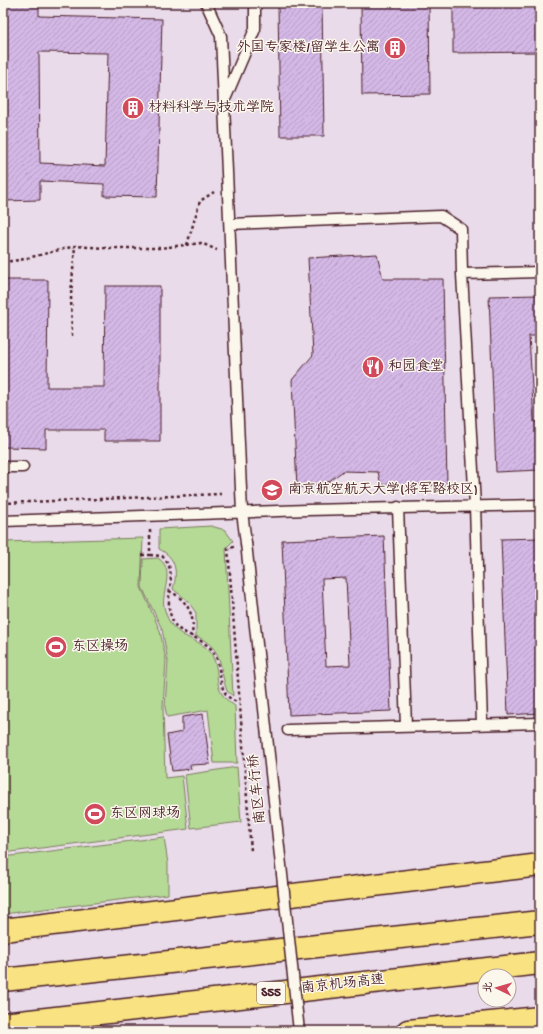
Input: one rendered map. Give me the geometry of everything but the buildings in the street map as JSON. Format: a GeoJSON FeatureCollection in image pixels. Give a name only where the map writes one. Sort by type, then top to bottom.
{"type":"FeatureCollection","features":[{"type":"Feature","properties":{"kind":"highway"},"geometry":{"type":"LineString","coordinates":[[3,930],[540,865]]}},
{"type":"Feature","properties":{"kind":"highway"},"geometry":{"type":"LineString","coordinates":[[3,980],[540,922]]}},
{"type":"Feature","properties":{"kind":"highway","name":"南京机场高速"},"geometry":{"type":"LineString","coordinates":[[3,1024],[540,963]]}},
{"type":"Feature","properties":{"kind":"highway"},"geometry":{"type":"LineString","coordinates":[[408,1031],[540,1018]]}},
{"type":"Feature","properties":{"kind":"lane","name":"南区车行桥"},"geometry":{"type":"LineString","coordinates":[[206,3],[222,36],[242,512],[299,1031]]}},
{"type":"Feature","properties":{"kind":"lane"},"geometry":{"type":"LineString","coordinates":[[224,100],[255,29],[255,3]]}},
{"type":"Feature","properties":{"kind":"lane"},"geometry":{"type":"LineString","coordinates":[[230,224],[442,216],[461,229],[462,274],[475,506],[482,724]]}},
{"type":"Feature","properties":{"kind":"lane"},"geometry":{"type":"LineString","coordinates":[[462,274],[540,272]]}},
{"type":"Feature","properties":{"kind":"lane"},"geometry":{"type":"LineString","coordinates":[[3,467],[23,467]]}},
{"type":"Feature","properties":{"kind":"lane"},"geometry":{"type":"LineString","coordinates":[[3,521],[242,512],[540,505]]}},
{"type":"Feature","properties":{"kind":"lane"},"geometry":{"type":"LineString","coordinates":[[398,508],[406,726]]}},
{"type":"Feature","properties":{"kind":"lane"},"geometry":{"type":"LineString","coordinates":[[288,730],[540,723]]}},
{"type":"Feature","properties":{"kind":"path"},"geometry":{"type":"LineString","coordinates":[[187,245],[200,201],[228,184]]}},
{"type":"Feature","properties":{"kind":"path"},"geometry":{"type":"LineString","coordinates":[[3,262],[20,260],[75,246],[146,248],[200,243],[231,256]]}},
{"type":"Feature","properties":{"kind":"path"},"geometry":{"type":"LineString","coordinates":[[72,336],[71,296],[75,246]]}},
{"type":"Feature","properties":{"kind":"path"},"geometry":{"type":"LineString","coordinates":[[3,504],[221,494]]}},
{"type":"Feature","properties":{"kind":"path"},"geometry":{"type":"LineString","coordinates":[[149,516],[150,555]]}},
{"type":"Feature","properties":{"kind":"path"},"geometry":{"type":"LineString","coordinates":[[246,544],[228,548],[251,851]]}},
{"type":"Feature","properties":{"kind":"path"},"geometry":{"type":"LineString","coordinates":[[142,555],[162,556],[166,560],[172,574],[168,601],[171,618],[177,628],[212,650],[219,664],[223,691],[232,700],[240,702]]}},
{"type":"Feature","properties":{"kind":"path"},"geometry":{"type":"LineString","coordinates":[[169,591],[184,602],[190,610],[194,626],[192,638]]}},
{"type":"Feature","properties":{"kind":"shaded area","name":"南京航空航天大学(将军路校区)"},"geometry":{"type":"Polygon","coordinates":[[[3,3],[540,3],[540,1031],[3,1031],[3,3]]]}},
{"type":"Feature","properties":{"kind":"green space"},"geometry":{"type":"Polygon","coordinates":[[[211,526],[225,530],[233,541],[226,548],[233,696],[227,691],[219,659],[216,653],[205,641],[196,636],[196,613],[188,601],[173,589],[175,583],[175,571],[172,561],[165,552],[159,549],[159,529],[211,526]]]}},
{"type":"Feature","properties":{"kind":"green space"},"geometry":{"type":"Polygon","coordinates":[[[143,538],[141,587],[160,631],[166,660],[163,706],[165,778],[182,776],[188,829],[3,853],[3,542],[143,538]]]}},
{"type":"Feature","properties":{"kind":"green space"},"geometry":{"type":"Polygon","coordinates":[[[158,558],[166,568],[167,581],[164,607],[168,619],[173,627],[180,633],[201,644],[212,655],[217,670],[219,688],[227,700],[235,706],[237,763],[214,763],[208,710],[167,717],[165,707],[168,661],[162,629],[142,587],[143,559],[158,558]]]}},
{"type":"Feature","properties":{"kind":"green space"},"geometry":{"type":"Polygon","coordinates":[[[237,767],[241,822],[191,828],[185,775],[237,767]]]}},
{"type":"Feature","properties":{"kind":"green space"},"geometry":{"type":"Polygon","coordinates":[[[164,837],[168,864],[168,894],[3,914],[3,857],[164,837]]]}},
{"type":"Feature","properties":{"kind":"place","name":"外国专家楼/留学生公寓"},"geometry":{"type":"Point","coordinates":[395,48]}},
{"type":"Feature","properties":{"kind":"place","name":"材料科学与技术学院"},"geometry":{"type":"Point","coordinates":[133,108]}},
{"type":"Feature","properties":{"kind":"place","name":"和园食堂"},"geometry":{"type":"Point","coordinates":[373,367]}},
{"type":"Feature","properties":{"kind":"place","name":"南京航空航天大学(将军路校区)"},"geometry":{"type":"Point","coordinates":[272,490]}},
{"type":"Feature","properties":{"kind":"place","name":"东区操场"},"geometry":{"type":"Point","coordinates":[56,647]}},
{"type":"Feature","properties":{"kind":"place","name":"东区网球场"},"geometry":{"type":"Point","coordinates":[95,814]}}]}
